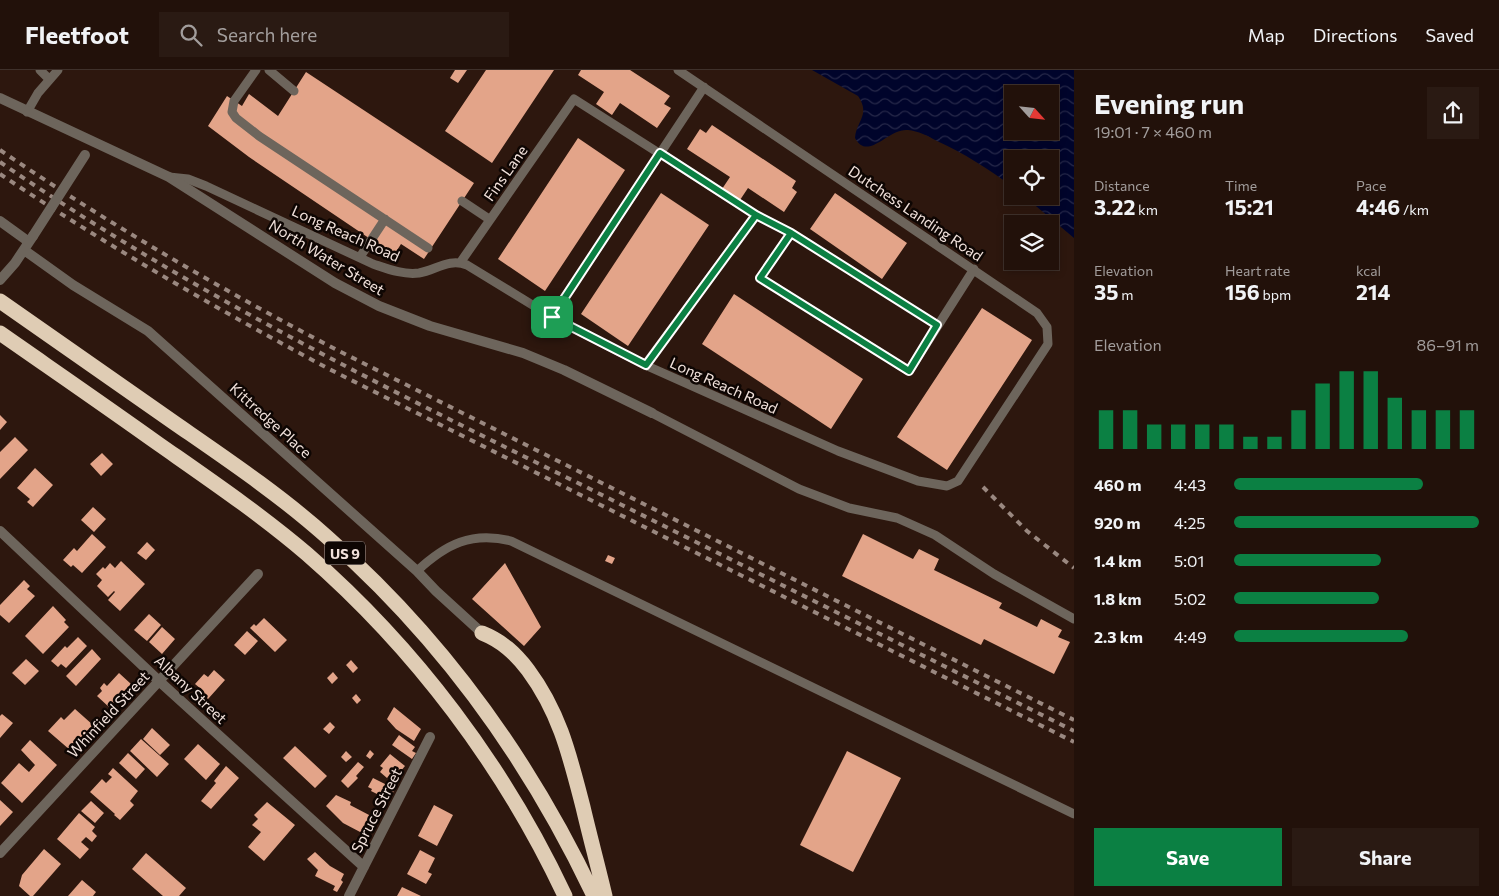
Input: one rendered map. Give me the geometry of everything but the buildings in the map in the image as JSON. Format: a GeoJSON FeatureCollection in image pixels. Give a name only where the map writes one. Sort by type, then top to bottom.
{"type":"FeatureCollection","features":[{"type":"Feature","properties":{"kind":"highway","name":"US 9"},"geometry":{"type":"LineString","coordinates":[[0,301],[255,479],[326,536],[371,578],[432,643],[490,716],[540,793],[570,846],[594,896]]}},
{"type":"Feature","properties":{"kind":"highway","name":"US 9"},"geometry":{"type":"LineString","coordinates":[[0,333],[236,498],[295,544],[350,594],[412,660],[468,731],[518,808],[565,896]]}},
{"type":"Feature","properties":{"kind":"highway"},"geometry":{"type":"LineString","coordinates":[[482,634],[498,640],[515,655],[541,688],[555,714],[569,754],[604,896]]}},
{"type":"Feature","properties":{"kind":"street","name":"North Water Street"},"geometry":{"type":"LineString","coordinates":[[0,98],[169,176],[335,283],[379,306],[430,326],[505,346],[530,355],[652,413]]}},
{"type":"Feature","properties":{"kind":"street"},"geometry":{"type":"LineString","coordinates":[[0,280],[29,243],[94,142]]}},
{"type":"Feature","properties":{"kind":"street","name":"Kittredge Place"},"geometry":{"type":"LineString","coordinates":[[0,221],[29,243],[73,285],[148,331],[417,571],[482,634]]}},
{"type":"Feature","properties":{"kind":"street","name":"Albany Street"},"geometry":{"type":"LineString","coordinates":[[0,531],[159,681],[364,867]]}},
{"type":"Feature","properties":{"kind":"street","name":"Whinfield Street"},"geometry":{"type":"LineString","coordinates":[[0,853],[258,574]]}},
{"type":"Feature","properties":{"kind":"street","name":"Spruce Street"},"geometry":{"type":"LineString","coordinates":[[349,896],[430,737]]}},
{"type":"Feature","properties":{"kind":"lane"},"geometry":{"type":"LineString","coordinates":[[40,70],[49,79]]}},
{"type":"Feature","properties":{"kind":"lane"},"geometry":{"type":"LineString","coordinates":[[27,112],[38,92],[58,70]]}},
{"type":"Feature","properties":{"kind":"lane"},"geometry":{"type":"LineString","coordinates":[[256,70],[234,101],[232,112],[259,136],[428,248]]}},
{"type":"Feature","properties":{"kind":"lane"},"geometry":{"type":"LineString","coordinates":[[269,70],[294,91]]}},
{"type":"Feature","properties":{"kind":"lane","name":"Dutchess Landing Road"},"geometry":{"type":"LineString","coordinates":[[678,70],[974,269],[1037,313],[1047,327],[1048,344],[958,481],[947,486]]}},
{"type":"Feature","properties":{"kind":"lane"},"geometry":{"type":"LineString","coordinates":[[552,317],[704,87]]}},
{"type":"Feature","properties":{"kind":"lane","name":"Fins Lane"},"geometry":{"type":"LineString","coordinates":[[460,263],[574,99],[660,153]]}},
{"type":"Feature","properties":{"kind":"lane"},"geometry":{"type":"LineString","coordinates":[[660,153],[756,215],[791,233],[937,325]]}},
{"type":"Feature","properties":{"kind":"lane","name":"Long Reach Road"},"geometry":{"type":"LineString","coordinates":[[169,176],[188,179],[227,194],[384,268],[407,273],[422,272],[446,264],[460,263],[473,268],[552,317],[646,365],[838,451],[918,481],[947,486]]}},
{"type":"Feature","properties":{"kind":"lane"},"geometry":{"type":"LineString","coordinates":[[462,201],[489,219]]}},
{"type":"Feature","properties":{"kind":"lane"},"geometry":{"type":"LineString","coordinates":[[646,365],[756,215]]}},
{"type":"Feature","properties":{"kind":"lane"},"geometry":{"type":"LineString","coordinates":[[360,258],[385,219]]}},
{"type":"Feature","properties":{"kind":"lane"},"geometry":{"type":"LineString","coordinates":[[791,233],[760,278],[909,371],[974,269]]}},
{"type":"Feature","properties":{"kind":"lane"},"geometry":{"type":"LineString","coordinates":[[652,413],[799,489],[849,508],[897,518],[934,535],[994,574],[1074,619]]}},
{"type":"Feature","properties":{"kind":"lane"},"geometry":{"type":"LineString","coordinates":[[417,571],[439,553],[462,541],[487,536],[512,541],[1074,814]]}},
{"type":"Feature","properties":{"kind":"water"},"geometry":{"type":"Polygon","coordinates":[[[812,70],[1074,70],[1074,238],[1059,225],[1059,215],[1047,215],[1035,205],[1059,205],[1059,150],[1004,150],[1004,180],[966,156],[915,131],[901,131],[866,147],[860,144],[855,138],[863,113],[862,103],[858,96],[812,70]]]}},
{"type":"Feature","properties":{"kind":"railway"},"geometry":{"type":"LineString","coordinates":[[0,150],[124,230],[295,328],[1074,720]]}},
{"type":"Feature","properties":{"kind":"railway"},"geometry":{"type":"LineString","coordinates":[[0,162],[140,252],[285,334],[433,411],[1074,731]]}},
{"type":"Feature","properties":{"kind":"railway"},"geometry":{"type":"LineString","coordinates":[[0,174],[162,276],[329,369],[1074,742]]}},
{"type":"Feature","properties":{"kind":"railway"},"geometry":{"type":"LineString","coordinates":[[983,487],[1027,531],[1074,568]]}},
{"type":"Feature","properties":{"kind":"route"},"geometry":{"type":"LineString","coordinates":[[552,317],[646,365],[756,215],[791,233],[937,325],[909,371],[760,278],[791,233],[756,215],[660,153],[552,317]]}}]}
